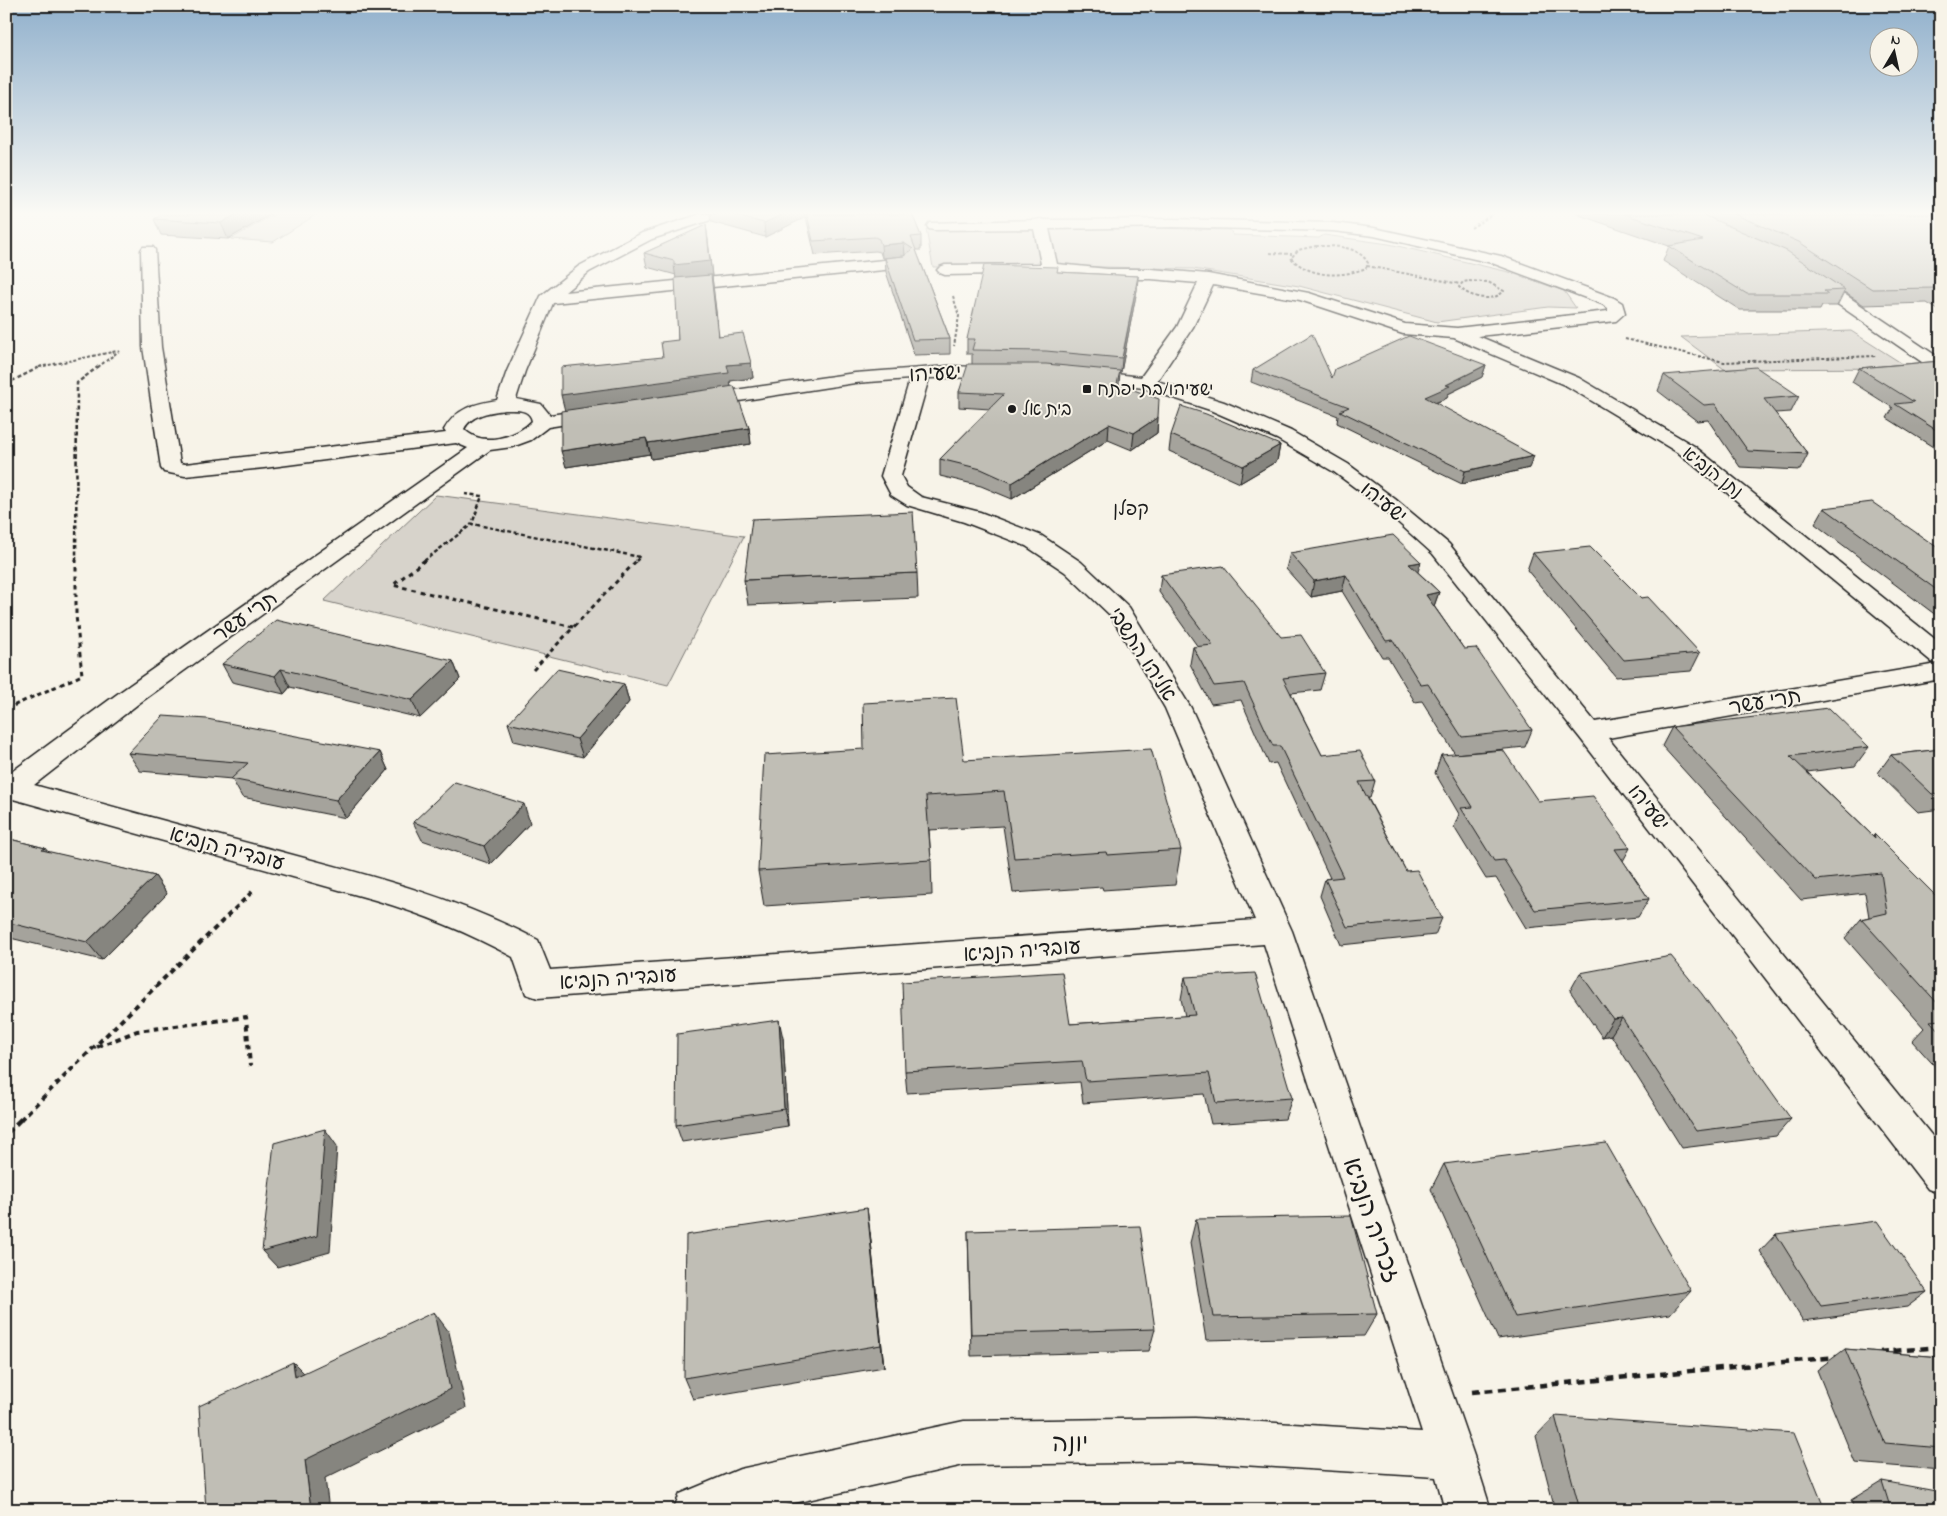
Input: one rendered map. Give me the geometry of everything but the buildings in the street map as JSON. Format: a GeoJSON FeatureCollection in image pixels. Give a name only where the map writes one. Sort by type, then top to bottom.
{"type":"FeatureCollection","features":[{"type":"Feature","properties":{"kind":"street"},"geometry":{"type":"LineString","coordinates":[[149,285],[152,347],[171,468],[185,470],[264,462],[458,437]]}},
{"type":"Feature","properties":{"kind":"street"},"geometry":{"type":"LineString","coordinates":[[505,404],[516,371],[547,299],[565,285]]}},
{"type":"Feature","properties":{"kind":"street"},"geometry":{"type":"LineString","coordinates":[[547,299],[688,285]]}},
{"type":"Feature","properties":{"kind":"street"},"geometry":{"type":"LineString","coordinates":[[1146,383],[1185,327],[1205,285]]}},
{"type":"Feature","properties":{"kind":"street"},"geometry":{"type":"LineString","coordinates":[[1240,285],[1303,296],[1403,329],[1458,333],[1610,317],[1618,313],[1616,306],[1608,300],[1566,285]]}},
{"type":"Feature","properties":{"kind":"street"},"geometry":{"type":"LineString","coordinates":[[1821,285],[1941,367]]}},
{"type":"Feature","properties":{"kind":"street","name":"נתן הנביא"},"geometry":{"type":"LineString","coordinates":[[1458,333],[1573,382],[1687,450],[1941,656]]}},
{"type":"Feature","properties":{"kind":"street","name":"ישעיהו"},"geometry":{"type":"LineString","coordinates":[[675,404],[855,378],[949,371],[1026,372]]}},
{"type":"Feature","properties":{"kind":"street","name":"אליהו התשבי"},"geometry":{"type":"LineString","coordinates":[[921,373],[891,476],[898,491],[914,501],[972,518],[1034,542],[1073,567],[1121,612],[1178,708],[1276,931]]}},
{"type":"Feature","properties":{"kind":"street","name":"ישעיהו"},"geometry":{"type":"LineString","coordinates":[[1063,374],[1100,376],[1146,383],[1217,406],[1284,435],[1341,468],[1388,503],[1441,549],[1589,732],[1941,1176]]}},
{"type":"Feature","properties":{"kind":"street"},"geometry":{"type":"LineString","coordinates":[[542,422],[542,415],[537,410],[528,406],[505,404],[489,406],[464,416],[457,423],[454,430],[458,437],[467,442],[486,444],[517,439],[530,434],[542,422],[618,412]]}},
{"type":"Feature","properties":{"kind":"street","name":"תרי עשר"},"geometry":{"type":"LineString","coordinates":[[8,790],[129,698],[486,444]]}},
{"type":"Feature","properties":{"kind":"street","name":"תרי עשר"},"geometry":{"type":"LineString","coordinates":[[1589,732],[1941,671]]}},
{"type":"Feature","properties":{"kind":"street","name":"עובדיה הנביא"},"geometry":{"type":"LineString","coordinates":[[8,790],[281,862],[413,900],[494,930],[527,949],[538,984],[1276,931]]}},
{"type":"Feature","properties":{"kind":"street","name":"זכריה הנביא"},"geometry":{"type":"LineString","coordinates":[[1276,931],[1452,1456],[1468,1510]]}},
{"type":"Feature","properties":{"kind":"street","name":"יונה"},"geometry":{"type":"LineString","coordinates":[[696,1510],[740,1492],[964,1443],[1195,1440],[1452,1456]]}},
{"type":"Feature","properties":{"kind":"path"},"geometry":{"type":"LineString","coordinates":[[1460,285],[1460,290],[1475,296],[1495,297],[1500,296],[1504,291],[1496,285]]}},
{"type":"Feature","properties":{"kind":"path"},"geometry":{"type":"LineString","coordinates":[[1624,338],[1724,362],[1924,354]]}},
{"type":"Feature","properties":{"kind":"path"},"geometry":{"type":"LineString","coordinates":[[6,384],[44,366],[119,351],[152,347]]}},
{"type":"Feature","properties":{"kind":"path"},"geometry":{"type":"LineString","coordinates":[[6,709],[82,675],[76,615],[77,383],[119,351]]}},
{"type":"Feature","properties":{"kind":"path"},"geometry":{"type":"LineString","coordinates":[[533,670],[573,628],[640,557],[472,524],[393,585],[573,628]]}},
{"type":"Feature","properties":{"kind":"path"},"geometry":{"type":"LineString","coordinates":[[6,1134],[281,862]]}},
{"type":"Feature","properties":{"kind":"path"},"geometry":{"type":"LineString","coordinates":[[94,1048],[137,1031],[246,1017],[250,1066]]}},
{"type":"Feature","properties":{"kind":"path"},"geometry":{"type":"LineString","coordinates":[[1872,1353],[1941,1347]]}},
{"type":"Feature","properties":{"kind":"path"},"geometry":{"type":"LineString","coordinates":[[1432,1396],[1843,1356]]}},
{"type":"Feature","properties":{"kind":"shaded area"},"geometry":{"type":"Polygon","coordinates":[[[1291,285],[1546,285],[1564,291],[1576,308],[1548,307],[1437,322],[1291,285]]]}},
{"type":"Feature","properties":{"kind":"shaded area"},"geometry":{"type":"Polygon","coordinates":[[[1851,331],[1909,368],[1724,369],[1681,337],[1851,331]]]}},
{"type":"Feature","properties":{"kind":"shaded area"},"geometry":{"type":"Polygon","coordinates":[[[436,495],[744,536],[668,685],[324,601],[436,495]]]}},
{"type":"Feature","properties":{"kind":"place","name":"ישעיהו/בת יפתח"},"geometry":{"type":"Point","coordinates":[1087,389]}},
{"type":"Feature","properties":{"kind":"place","name":"בית אל"},"geometry":{"type":"Point","coordinates":[1012,409]}},
{"type":"Feature","properties":{"kind":"district","name":"קפלן"},"geometry":{"type":"Point","coordinates":[1131,508]}}]}
